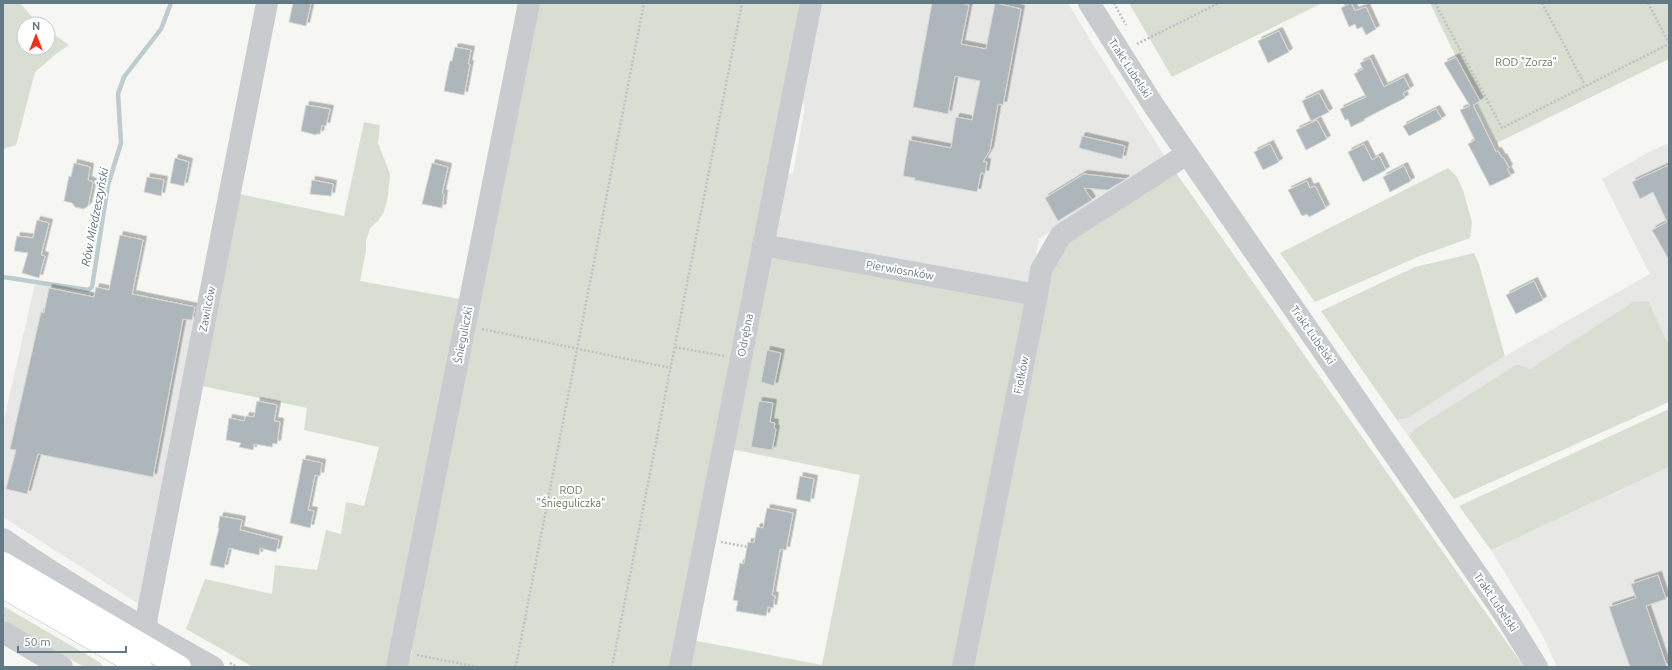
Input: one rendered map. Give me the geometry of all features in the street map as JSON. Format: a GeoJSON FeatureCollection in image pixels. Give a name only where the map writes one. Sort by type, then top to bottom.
{"type":"FeatureCollection","features":[{"type":"Feature","properties":{"kind":"main road"},"geometry":{"type":"LineString","coordinates":[[3,563],[180,667]]}},
{"type":"Feature","properties":{"kind":"main road"},"geometry":{"type":"LineString","coordinates":[[3,587],[130,664]]}},
{"type":"Feature","properties":{"kind":"street","name":"Zawilców"},"geometry":{"type":"LineString","coordinates":[[146,623],[267,3]]}},
{"type":"Feature","properties":{"kind":"street","name":"Śnieguliczki"},"geometry":{"type":"LineString","coordinates":[[404,660],[529,3]]}},
{"type":"Feature","properties":{"kind":"street","name":"Odrębna"},"geometry":{"type":"LineString","coordinates":[[680,667],[811,3]]}},
{"type":"Feature","properties":{"kind":"street","name":"Trakt Lubelski"},"geometry":{"type":"LineString","coordinates":[[1089,3],[1134,76],[1505,615],[1537,667]]}},
{"type":"Feature","properties":{"kind":"street","name":"Fiołków"},"geometry":{"type":"LineString","coordinates":[[962,667],[1041,270],[1060,235],[1187,154]]}},
{"type":"Feature","properties":{"kind":"street","name":"Pierwiosnków"},"geometry":{"type":"LineString","coordinates":[[763,245],[1037,295]]}},
{"type":"Feature","properties":{"kind":"street"},"geometry":{"type":"LineString","coordinates":[[3,539],[75,586],[146,623],[212,667]]}},
{"type":"Feature","properties":{"kind":"street"},"geometry":{"type":"LineString","coordinates":[[3,632],[62,667]]}},
{"type":"Feature","properties":{"kind":"path"},"geometry":{"type":"LineString","coordinates":[[514,667],[516,665],[644,3]]}},
{"type":"Feature","properties":{"kind":"path"},"geometry":{"type":"LineString","coordinates":[[612,667],[742,3]]}},
{"type":"Feature","properties":{"kind":"path"},"geometry":{"type":"LineString","coordinates":[[1137,44],[1219,3]]}},
{"type":"Feature","properties":{"kind":"path"},"geometry":{"type":"LineString","coordinates":[[1435,3],[1502,128],[1669,44],[1648,3]]}},
{"type":"Feature","properties":{"kind":"path"},"geometry":{"type":"LineString","coordinates":[[1542,3],[1585,85]]}},
{"type":"Feature","properties":{"kind":"path"},"geometry":{"type":"LineString","coordinates":[[480,328],[671,368]]}},
{"type":"Feature","properties":{"kind":"path"},"geometry":{"type":"LineString","coordinates":[[675,347],[724,357]]}},
{"type":"Feature","properties":{"kind":"path"},"geometry":{"type":"LineString","coordinates":[[719,542],[748,547]]}},
{"type":"Feature","properties":{"kind":"path"},"geometry":{"type":"LineString","coordinates":[[404,660],[477,667]]}},
{"type":"Feature","properties":{"kind":"shaded area"},"geometry":{"type":"Polygon","coordinates":[[[818,3],[1068,3],[1095,48],[1166,158],[1039,239],[1030,288],[771,238],[784,176],[793,173],[805,106],[799,99],[818,3]]]}},
{"type":"Feature","properties":{"kind":"shaded area"},"geometry":{"type":"Polygon","coordinates":[[[1669,143],[1669,343],[1555,354],[1530,369],[1517,364],[1416,429],[1409,437],[1397,420],[1408,418],[1505,356],[1650,274],[1602,179],[1647,153],[1669,143]]]}},
{"type":"Feature","properties":{"kind":"shaded area"},"geometry":{"type":"Polygon","coordinates":[[[35,284],[95,293],[97,288],[203,308],[139,604],[3,517],[3,424],[35,284]]]}},
{"type":"Feature","properties":{"kind":"shaded area"},"geometry":{"type":"Polygon","coordinates":[[[1669,467],[1669,667],[1557,667],[1542,634],[1491,550],[1669,467]]]}},
{"type":"Feature","properties":{"kind":"green space"},"geometry":{"type":"Polygon","coordinates":[[[3,3],[20,3],[31,16],[16,16],[16,56],[54,56],[35,72],[16,145],[3,149],[3,3]]]}},
{"type":"Feature","properties":{"kind":"green space","name":"ROD \"Śnieguliczka\""},"geometry":{"type":"Polygon","coordinates":[[[535,3],[801,3],[671,667],[405,667],[406,658],[411,657],[412,648],[409,644],[535,3]]]}},
{"type":"Feature","properties":{"kind":"green space"},"geometry":{"type":"Polygon","coordinates":[[[1129,3],[1322,3],[1172,77],[1129,3]]]}},
{"type":"Feature","properties":{"kind":"green space","name":"ROD \"Zorza\""},"geometry":{"type":"Polygon","coordinates":[[[1430,3],[1669,3],[1669,59],[1497,143],[1430,3]]]}},
{"type":"Feature","properties":{"kind":"green space"},"geometry":{"type":"Polygon","coordinates":[[[56,36],[69,45],[56,54],[56,36]]]}},
{"type":"Feature","properties":{"kind":"green space"},"geometry":{"type":"Polygon","coordinates":[[[364,122],[380,125],[378,143],[390,174],[388,196],[384,212],[378,221],[370,228],[366,241],[366,251],[360,281],[460,299],[387,667],[253,667],[186,629],[205,579],[272,594],[275,565],[317,570],[326,530],[341,534],[346,502],[364,506],[379,447],[304,430],[307,408],[197,385],[234,193],[344,216],[364,122]]]}},
{"type":"Feature","properties":{"kind":"green space"},"geometry":{"type":"Polygon","coordinates":[[[1448,168],[1457,177],[1463,190],[1472,222],[1470,238],[1420,256],[1315,302],[1280,253],[1448,168]]]}},
{"type":"Feature","properties":{"kind":"green space"},"geometry":{"type":"Polygon","coordinates":[[[1174,170],[1524,667],[687,667],[692,640],[822,665],[860,475],[731,449],[769,254],[1041,306],[1048,272],[1066,238],[1174,170]]]}},
{"type":"Feature","properties":{"kind":"green space"},"geometry":{"type":"Polygon","coordinates":[[[1474,253],[1479,264],[1505,356],[1408,418],[1397,420],[1321,311],[1415,267],[1474,253]]]}},
{"type":"Feature","properties":{"kind":"green space"},"geometry":{"type":"Polygon","coordinates":[[[1648,301],[1669,343],[1669,402],[1454,499],[1409,437],[1415,429],[1517,364],[1530,369],[1633,302],[1648,301]]]}},
{"type":"Feature","properties":{"kind":"green space"},"geometry":{"type":"Polygon","coordinates":[[[1669,409],[1669,467],[1491,550],[1459,506],[1669,409]]]}},
{"type":"Feature","properties":{"kind":"green space"},"geometry":{"type":"Polygon","coordinates":[[[3,606],[101,663],[103,667],[84,667],[3,620],[3,606]]]}},
{"type":"Feature","properties":{"kind":"building"},"geometry":{"type":"Polygon","coordinates":[[[293,3],[311,3],[306,26],[289,22],[293,3]]]}},
{"type":"Feature","properties":{"kind":"building"},"geometry":{"type":"Polygon","coordinates":[[[932,3],[960,3],[969,5],[961,44],[986,49],[995,3],[1021,9],[1003,105],[998,104],[990,150],[983,162],[987,162],[985,174],[981,173],[977,192],[914,180],[915,178],[903,176],[909,140],[951,148],[956,117],[972,120],[980,81],[955,76],[948,114],[913,107],[932,3]]]}},
{"type":"Feature","properties":{"kind":"building"},"geometry":{"type":"Polygon","coordinates":[[[1351,3],[1355,11],[1366,7],[1376,29],[1366,35],[1362,27],[1357,29],[1355,24],[1349,27],[1341,8],[1351,3]]]}},
{"type":"Feature","properties":{"kind":"building"},"geometry":{"type":"Polygon","coordinates":[[[1279,31],[1289,52],[1268,63],[1258,41],[1279,31]]]}},
{"type":"Feature","properties":{"kind":"building"},"geometry":{"type":"Polygon","coordinates":[[[455,47],[471,50],[464,95],[444,91],[450,61],[452,61],[455,47]]]}},
{"type":"Feature","properties":{"kind":"building"},"geometry":{"type":"Polygon","coordinates":[[[1456,57],[1480,101],[1473,105],[1496,152],[1498,151],[1502,158],[1503,157],[1509,168],[1507,169],[1511,176],[1490,186],[1468,144],[1475,140],[1460,110],[1470,106],[1444,63],[1456,57]]]}},
{"type":"Feature","properties":{"kind":"building"},"geometry":{"type":"Polygon","coordinates":[[[1370,58],[1384,87],[1404,77],[1410,89],[1403,93],[1405,98],[1351,127],[1348,119],[1345,120],[1340,109],[1366,97],[1354,74],[1363,69],[1360,63],[1370,58]]]}},
{"type":"Feature","properties":{"kind":"building"},"geometry":{"type":"Polygon","coordinates":[[[1319,93],[1329,112],[1311,121],[1302,101],[1319,93]]]}},
{"type":"Feature","properties":{"kind":"building"},"geometry":{"type":"Polygon","coordinates":[[[306,105],[330,109],[326,126],[322,125],[320,134],[316,135],[301,131],[306,105]]]}},
{"type":"Feature","properties":{"kind":"building"},"geometry":{"type":"Polygon","coordinates":[[[1436,109],[1442,119],[1409,136],[1403,126],[1436,109]]]}},
{"type":"Feature","properties":{"kind":"building"},"geometry":{"type":"Polygon","coordinates":[[[1317,120],[1327,139],[1306,150],[1296,130],[1317,120]]]}},
{"type":"Feature","properties":{"kind":"building"},"geometry":{"type":"Polygon","coordinates":[[[1082,136],[1125,146],[1122,159],[1079,148],[1082,136]]]}},
{"type":"Feature","properties":{"kind":"building"},"geometry":{"type":"Polygon","coordinates":[[[1270,144],[1279,162],[1263,170],[1254,152],[1270,144]]]}},
{"type":"Feature","properties":{"kind":"building"},"geometry":{"type":"Polygon","coordinates":[[[1364,144],[1372,160],[1379,156],[1386,170],[1363,182],[1348,152],[1364,144]]]}},
{"type":"Feature","properties":{"kind":"building"},"geometry":{"type":"Polygon","coordinates":[[[175,158],[189,162],[184,186],[170,183],[175,158]]]}},
{"type":"Feature","properties":{"kind":"building"},"geometry":{"type":"Polygon","coordinates":[[[74,163],[90,167],[88,180],[93,182],[88,206],[84,209],[75,207],[72,203],[64,201],[69,176],[71,177],[74,163]]]}},
{"type":"Feature","properties":{"kind":"building"},"geometry":{"type":"Polygon","coordinates":[[[432,163],[448,167],[442,193],[444,194],[442,208],[422,204],[432,163]]]}},
{"type":"Feature","properties":{"kind":"building"},"geometry":{"type":"Polygon","coordinates":[[[1669,165],[1669,260],[1652,230],[1667,222],[1653,192],[1640,199],[1632,182],[1669,165]]]}},
{"type":"Feature","properties":{"kind":"building"},"geometry":{"type":"Polygon","coordinates":[[[1404,166],[1411,181],[1390,192],[1383,177],[1404,166]]]}},
{"type":"Feature","properties":{"kind":"building"},"geometry":{"type":"Polygon","coordinates":[[[1084,174],[1126,179],[1108,190],[1084,188],[1092,200],[1058,221],[1045,198],[1084,174]]]}},
{"type":"Feature","properties":{"kind":"building"},"geometry":{"type":"Polygon","coordinates":[[[147,177],[164,180],[161,196],[144,192],[147,177]]]}},
{"type":"Feature","properties":{"kind":"building"},"geometry":{"type":"Polygon","coordinates":[[[312,180],[333,184],[331,196],[310,194],[312,180]]]}},
{"type":"Feature","properties":{"kind":"building"},"geometry":{"type":"Polygon","coordinates":[[[1307,181],[1310,188],[1315,186],[1326,208],[1309,217],[1307,214],[1302,216],[1288,190],[1307,181]]]}},
{"type":"Feature","properties":{"kind":"building"},"geometry":{"type":"Polygon","coordinates":[[[37,220],[49,223],[41,255],[45,256],[39,278],[22,273],[28,253],[14,251],[17,236],[33,238],[37,220]]]}},
{"type":"Feature","properties":{"kind":"building"},"geometry":{"type":"Polygon","coordinates":[[[120,235],[143,240],[132,294],[195,307],[192,320],[183,319],[153,477],[38,454],[27,494],[6,489],[16,450],[10,449],[41,312],[44,313],[49,288],[94,297],[96,287],[109,290],[120,235]]]}},
{"type":"Feature","properties":{"kind":"building"},"geometry":{"type":"Polygon","coordinates":[[[1534,281],[1543,300],[1516,314],[1506,295],[1534,281]]]}},
{"type":"Feature","properties":{"kind":"building"},"geometry":{"type":"Polygon","coordinates":[[[767,350],[781,353],[774,386],[761,382],[767,350]]]}},
{"type":"Feature","properties":{"kind":"building"},"geometry":{"type":"Polygon","coordinates":[[[257,401],[277,405],[274,421],[280,422],[277,444],[273,443],[272,447],[254,444],[253,450],[239,447],[241,443],[226,440],[229,418],[244,421],[246,416],[254,417],[257,401]]]}},
{"type":"Feature","properties":{"kind":"building"},"geometry":{"type":"Polygon","coordinates":[[[759,401],[773,403],[770,422],[775,423],[774,428],[776,429],[772,450],[751,447],[759,401]]]}},
{"type":"Feature","properties":{"kind":"building"},"geometry":{"type":"Polygon","coordinates":[[[303,459],[322,463],[320,476],[315,475],[308,510],[314,511],[310,528],[290,523],[303,459]]]}},
{"type":"Feature","properties":{"kind":"building"},"geometry":{"type":"Polygon","coordinates":[[[800,476],[814,479],[810,502],[796,499],[800,476]]]}},
{"type":"Feature","properties":{"kind":"building"},"geometry":{"type":"Polygon","coordinates":[[[767,508],[793,513],[786,550],[780,549],[772,595],[775,596],[773,608],[768,607],[766,616],[736,611],[738,601],[733,600],[740,563],[744,564],[748,542],[754,543],[757,527],[763,528],[767,508]]]}},
{"type":"Feature","properties":{"kind":"building"},"geometry":{"type":"Polygon","coordinates":[[[220,516],[242,520],[240,530],[279,540],[276,552],[260,548],[259,555],[229,548],[224,568],[210,565],[219,528],[220,516]]]}},
{"type":"Feature","properties":{"kind":"building"},"geometry":{"type":"Polygon","coordinates":[[[1658,575],[1666,599],[1646,606],[1667,667],[1630,667],[1609,607],[1636,598],[1631,584],[1658,575]]]}},
{"type":"Feature","properties":{"kind":"waterway","name":"Rów Miedzeszyński"},"geometry":{"type":"LineString","coordinates":[[3,277],[88,290],[92,287],[108,185],[121,143],[118,94],[124,77],[161,29],[171,3]]}}]}
